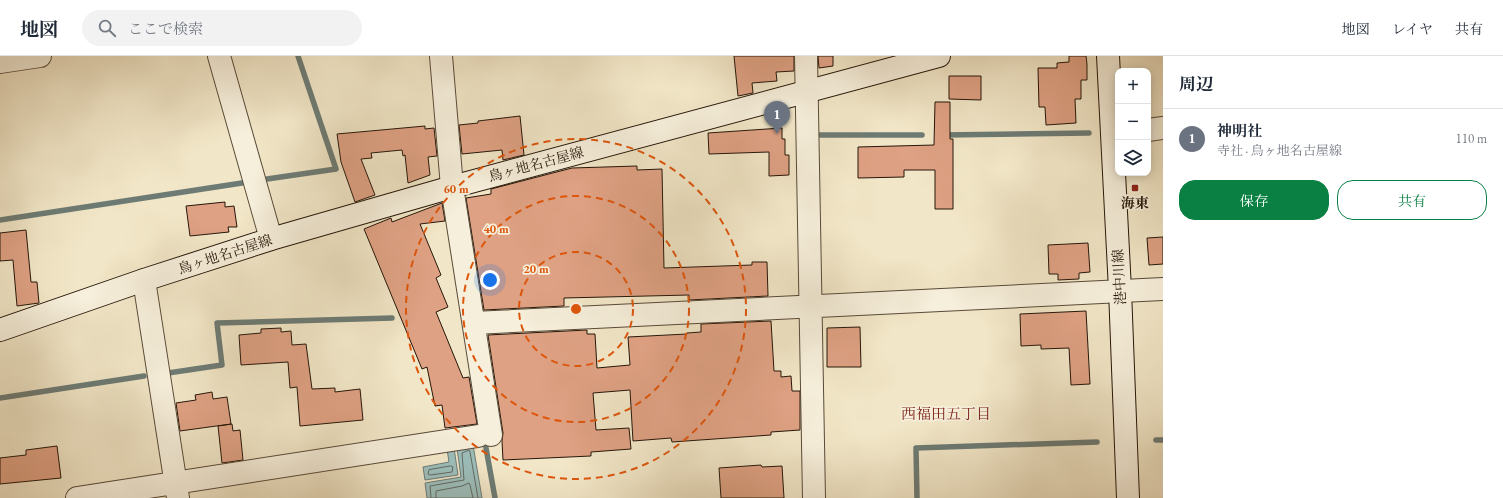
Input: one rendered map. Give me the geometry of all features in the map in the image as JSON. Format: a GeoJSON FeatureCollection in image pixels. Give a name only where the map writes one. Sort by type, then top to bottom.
{"type":"FeatureCollection","features":[{"type":"Feature","properties":{"kind":"street"},"geometry":{"type":"LineString","coordinates":[[0,62],[40,56]]}},
{"type":"Feature","properties":{"kind":"street"},"geometry":{"type":"LineString","coordinates":[[219,56],[271,239]]}},
{"type":"Feature","properties":{"kind":"street"},"geometry":{"type":"LineString","coordinates":[[77,498],[176,490],[485,435],[474,324],[445,189],[427,56]]}},
{"type":"Feature","properties":{"kind":"street"},"geometry":{"type":"LineString","coordinates":[[441,56],[445,189]]}},
{"type":"Feature","properties":{"kind":"street"},"geometry":{"type":"LineString","coordinates":[[806,56],[814,498]]}},
{"type":"Feature","properties":{"kind":"street","name":"鳥ヶ地名古屋線"},"geometry":{"type":"LineString","coordinates":[[0,330],[144,280],[271,239],[445,189],[807,90],[939,56]]}},
{"type":"Feature","properties":{"kind":"street","name":"港中川線"},"geometry":{"type":"LineString","coordinates":[[1108,56],[1115,135]]}},
{"type":"Feature","properties":{"kind":"street"},"geometry":{"type":"LineString","coordinates":[[1151,130],[1163,128]]}},
{"type":"Feature","properties":{"kind":"street","name":"港中川線"},"geometry":{"type":"LineString","coordinates":[[1115,140],[1128,498]]}},
{"type":"Feature","properties":{"kind":"street"},"geometry":{"type":"LineString","coordinates":[[144,280],[176,490]]}},
{"type":"Feature","properties":{"kind":"street"},"geometry":{"type":"LineString","coordinates":[[474,324],[1163,289]]}},
{"type":"Feature","properties":{"kind":"water"},"geometry":{"type":"Polygon","coordinates":[[[473,445],[482,498],[427,498],[425,483],[461,477],[457,448],[473,445]]]}},
{"type":"Feature","properties":{"kind":"water"},"geometry":{"type":"Polygon","coordinates":[[[454,448],[458,475],[425,480],[423,467],[449,462],[447,449],[454,448]]]}},
{"type":"Feature","properties":{"kind":"building"},"geometry":{"type":"Polygon","coordinates":[[[734,56],[794,56],[794,71],[776,72],[777,81],[752,83],[753,93],[738,96],[734,56]]]}},
{"type":"Feature","properties":{"kind":"building"},"geometry":{"type":"Polygon","coordinates":[[[818,56],[833,56],[833,66],[819,68],[818,56]]]}},
{"type":"Feature","properties":{"kind":"building"},"geometry":{"type":"Polygon","coordinates":[[[1069,56],[1086,56],[1087,64],[1087,80],[1081,80],[1081,99],[1075,99],[1076,123],[1046,125],[1045,107],[1039,107],[1038,68],[1057,68],[1057,63],[1069,62],[1069,56]]]}},
{"type":"Feature","properties":{"kind":"building"},"geometry":{"type":"Polygon","coordinates":[[[949,76],[981,76],[981,100],[949,99],[949,76]]]}},
{"type":"Feature","properties":{"kind":"building"},"geometry":{"type":"Polygon","coordinates":[[[935,102],[950,102],[950,139],[953,139],[953,209],[935,209],[935,170],[904,170],[904,177],[858,178],[858,147],[934,145],[935,102]]]}},
{"type":"Feature","properties":{"kind":"building"},"geometry":{"type":"Polygon","coordinates":[[[520,116],[524,155],[503,160],[502,150],[462,154],[459,125],[520,116]]]}},
{"type":"Feature","properties":{"kind":"building"},"geometry":{"type":"Polygon","coordinates":[[[425,126],[425,129],[434,128],[437,156],[428,157],[430,175],[408,183],[405,155],[403,156],[402,150],[371,153],[372,158],[361,159],[375,195],[355,202],[341,162],[337,134],[425,126]]]}},
{"type":"Feature","properties":{"kind":"building"},"geometry":{"type":"Polygon","coordinates":[[[782,128],[782,139],[785,139],[785,155],[789,155],[789,175],[769,176],[769,152],[709,154],[708,133],[782,128]]]}},
{"type":"Feature","properties":{"kind":"building"},"geometry":{"type":"Polygon","coordinates":[[[637,166],[637,170],[662,169],[664,268],[752,265],[752,262],[767,262],[768,296],[689,300],[689,295],[564,298],[564,306],[484,310],[466,198],[491,194],[491,189],[572,168],[637,166]]]}},
{"type":"Feature","properties":{"kind":"building"},"geometry":{"type":"Polygon","coordinates":[[[225,202],[225,207],[234,206],[237,227],[228,227],[229,232],[190,236],[186,206],[225,202]]]}},
{"type":"Feature","properties":{"kind":"building"},"geometry":{"type":"Polygon","coordinates":[[[442,203],[445,221],[420,224],[441,275],[436,278],[448,307],[436,312],[463,378],[469,377],[477,424],[445,428],[442,405],[435,406],[427,367],[422,369],[364,229],[391,218],[392,222],[442,203]]]}},
{"type":"Feature","properties":{"kind":"building"},"geometry":{"type":"Polygon","coordinates":[[[26,230],[31,282],[37,282],[39,303],[17,306],[13,260],[0,261],[0,233],[26,230]]]}},
{"type":"Feature","properties":{"kind":"building"},"geometry":{"type":"Polygon","coordinates":[[[1163,237],[1163,264],[1149,265],[1147,238],[1163,237]]]}},
{"type":"Feature","properties":{"kind":"building"},"geometry":{"type":"Polygon","coordinates":[[[1088,243],[1090,272],[1079,273],[1079,279],[1058,280],[1058,274],[1049,274],[1048,245],[1088,243]]]}},
{"type":"Feature","properties":{"kind":"building"},"geometry":{"type":"Polygon","coordinates":[[[1086,311],[1090,384],[1071,385],[1069,348],[1041,349],[1041,345],[1021,346],[1020,314],[1086,311]]]}},
{"type":"Feature","properties":{"kind":"building"},"geometry":{"type":"Polygon","coordinates":[[[771,321],[774,371],[781,371],[781,377],[791,376],[792,391],[800,391],[800,430],[771,432],[771,435],[672,442],[671,438],[633,441],[630,390],[593,393],[596,430],[629,428],[631,449],[591,452],[591,456],[503,460],[503,433],[488,335],[587,330],[587,334],[595,334],[597,368],[630,365],[628,337],[701,332],[701,324],[771,321]]]}},
{"type":"Feature","properties":{"kind":"building"},"geometry":{"type":"Polygon","coordinates":[[[860,327],[861,367],[827,367],[827,328],[860,327]]]}},
{"type":"Feature","properties":{"kind":"building"},"geometry":{"type":"Polygon","coordinates":[[[281,328],[281,332],[291,331],[292,345],[306,344],[312,389],[335,388],[335,392],[360,389],[363,420],[300,426],[297,387],[290,388],[288,362],[241,365],[239,335],[261,333],[261,329],[281,328]]]}},
{"type":"Feature","properties":{"kind":"building"},"geometry":{"type":"Polygon","coordinates":[[[212,392],[213,399],[227,397],[231,424],[180,431],[176,403],[196,400],[195,395],[212,392]]]}},
{"type":"Feature","properties":{"kind":"building"},"geometry":{"type":"Polygon","coordinates":[[[232,424],[233,431],[240,430],[243,460],[222,463],[218,426],[232,424]]]}},
{"type":"Feature","properties":{"kind":"building"},"geometry":{"type":"Polygon","coordinates":[[[57,446],[61,478],[0,484],[0,458],[26,455],[26,450],[57,446]]]}},
{"type":"Feature","properties":{"kind":"building"},"geometry":{"type":"Polygon","coordinates":[[[761,465],[762,467],[782,466],[784,498],[721,498],[719,468],[761,465]]]}},
{"type":"Feature","properties":{"kind":"waterway"},"geometry":{"type":"LineString","coordinates":[[267,179],[336,169],[298,56]]}},
{"type":"Feature","properties":{"kind":"waterway"},"geometry":{"type":"LineString","coordinates":[[943,135],[1089,133]]}},
{"type":"Feature","properties":{"kind":"waterway"},"geometry":{"type":"LineString","coordinates":[[816,139],[816,135],[922,135]]}},
{"type":"Feature","properties":{"kind":"waterway"},"geometry":{"type":"LineString","coordinates":[[0,220],[242,183]]}},
{"type":"Feature","properties":{"kind":"waterway"},"geometry":{"type":"LineString","coordinates":[[168,373],[222,365],[217,323],[392,318]]}},
{"type":"Feature","properties":{"kind":"waterway"},"geometry":{"type":"LineString","coordinates":[[0,398],[144,376]]}},
{"type":"Feature","properties":{"kind":"waterway"},"geometry":{"type":"LineString","coordinates":[[484,437],[495,498]]}},
{"type":"Feature","properties":{"kind":"waterway"},"geometry":{"type":"LineString","coordinates":[[1156,440],[1163,440]]}},
{"type":"Feature","properties":{"kind":"waterway"},"geometry":{"type":"LineString","coordinates":[[917,498],[916,448],[1097,442]]}},
{"type":"Feature","properties":{"kind":"place","name":"神明社"},"geometry":{"type":"Point","coordinates":[777,134]}},
{"type":"Feature","properties":{"kind":"place","name":"海東"},"geometry":{"type":"Point","coordinates":[1135,188]}},
{"type":"Feature","properties":{"kind":"district","name":"西福田五丁目"},"geometry":{"type":"Point","coordinates":[946,414]}}]}
